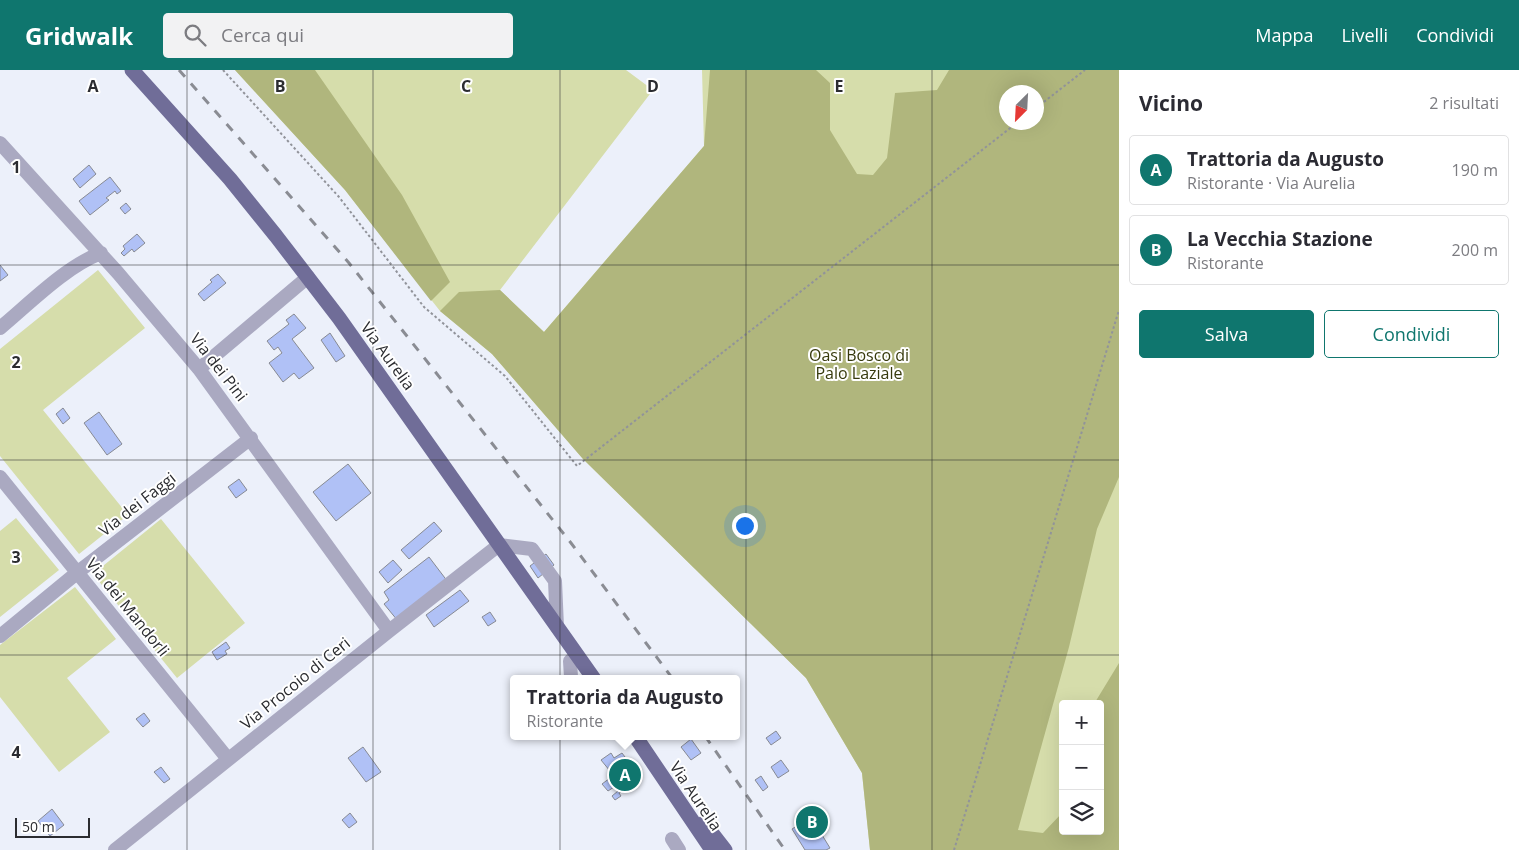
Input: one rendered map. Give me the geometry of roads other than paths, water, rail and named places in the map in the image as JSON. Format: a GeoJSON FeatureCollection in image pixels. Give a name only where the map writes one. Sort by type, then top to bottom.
{"type":"FeatureCollection","features":[{"type":"Feature","properties":{"kind":"main road","name":"Via Aurelia"},"geometry":{"type":"LineString","coordinates":[[132,70],[230,180],[308,277],[361,348],[591,675]]}},
{"type":"Feature","properties":{"kind":"main road","name":"Via Aurelia"},"geometry":{"type":"LineString","coordinates":[[638,740],[712,850]]}},
{"type":"Feature","properties":{"kind":"main road"},"geometry":{"type":"LineString","coordinates":[[654,763],[725,850]]}},
{"type":"Feature","properties":{"kind":"street","name":"Via dei Pini"},"geometry":{"type":"LineString","coordinates":[[0,143],[101,253],[199,368],[389,630]]}},
{"type":"Feature","properties":{"kind":"street"},"geometry":{"type":"LineString","coordinates":[[0,328],[71,269],[101,253]]}},
{"type":"Feature","properties":{"kind":"street"},"geometry":{"type":"LineString","coordinates":[[199,368],[308,277]]}},
{"type":"Feature","properties":{"kind":"street","name":"Via dei Faggi"},"geometry":{"type":"LineString","coordinates":[[0,636],[78,572],[251,438]]}},
{"type":"Feature","properties":{"kind":"street","name":"Via dei Mandorli"},"geometry":{"type":"LineString","coordinates":[[0,477],[228,759]]}},
{"type":"Feature","properties":{"kind":"street"},"geometry":{"type":"LineString","coordinates":[[499,545],[532,549],[555,581],[557,627]]}},
{"type":"Feature","properties":{"kind":"street","name":"Via Procoio di Ceri"},"geometry":{"type":"LineString","coordinates":[[115,850],[389,630],[499,545]]}},
{"type":"Feature","properties":{"kind":"street"},"geometry":{"type":"LineString","coordinates":[[571,675],[570,661],[577,655]]}},
{"type":"Feature","properties":{"kind":"railway"},"geometry":{"type":"LineString","coordinates":[[179,70],[349,263],[571,543],[670,675]]}},
{"type":"Feature","properties":{"kind":"railway"},"geometry":{"type":"LineString","coordinates":[[708,740],[785,850]]}},
{"type":"Feature","properties":{"kind":"place","name":"Trattoria da Augusto"},"geometry":{"type":"Point","coordinates":[625,775]}},
{"type":"Feature","properties":{"kind":"place","name":"La Vecchia Stazione"},"geometry":{"type":"Point","coordinates":[812,822]}},
{"type":"Feature","properties":{"kind":"park label","name":"Oasi Bosco di Palo Laziale"},"geometry":{"type":"Point","coordinates":[859,364]}}]}
